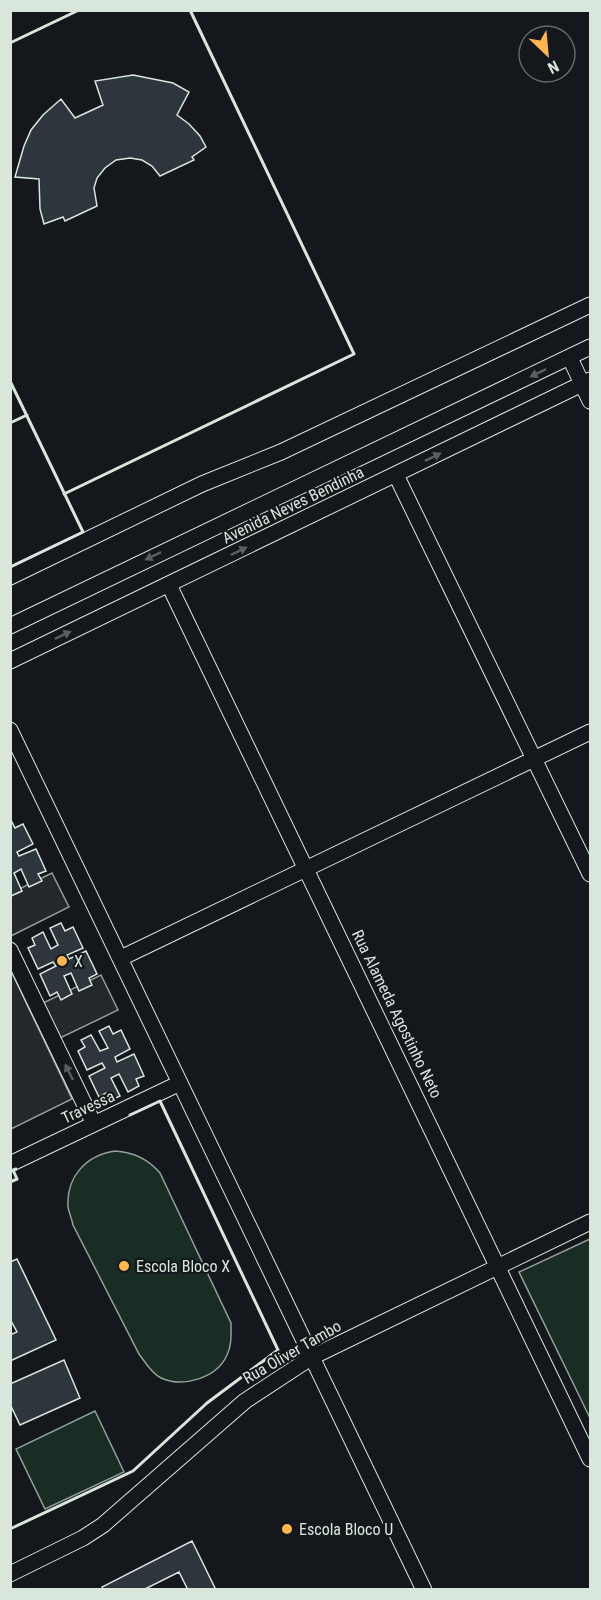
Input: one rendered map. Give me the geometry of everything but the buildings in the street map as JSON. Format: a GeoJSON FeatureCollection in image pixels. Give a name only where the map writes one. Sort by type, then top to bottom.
{"type":"FeatureCollection","features":[{"type":"Feature","properties":{"kind":"street"},"geometry":{"type":"LineString","coordinates":[[10,577],[202,484],[281,452],[591,305]]}},
{"type":"Feature","properties":{"kind":"street","name":"Avenida Neves Bendinha"},"geometry":{"type":"LineString","coordinates":[[10,626],[591,347]]}},
{"type":"Feature","properties":{"kind":"street"},"geometry":{"type":"LineString","coordinates":[[570,358],[586,382],[591,401]]}},
{"type":"Feature","properties":{"kind":"street","name":"Avenida Neves Bendinha"},"geometry":{"type":"LineString","coordinates":[[10,660],[586,382]]}},
{"type":"Feature","properties":{"kind":"street"},"geometry":{"type":"LineString","coordinates":[[396,475],[591,874]]}},
{"type":"Feature","properties":{"kind":"street","name":"Rua Alameda Agostinho Neto"},"geometry":{"type":"LineString","coordinates":[[169,585],[591,1459]]}},
{"type":"Feature","properties":{"kind":"street"},"geometry":{"type":"LineString","coordinates":[[10,730],[423,1590]]}},
{"type":"Feature","properties":{"kind":"street"},"geometry":{"type":"LineString","coordinates":[[121,958],[591,732]]}},
{"type":"Feature","properties":{"kind":"street"},"geometry":{"type":"LineString","coordinates":[[10,950],[94,1124]]}},
{"type":"Feature","properties":{"kind":"street","name":"Travessa"},"geometry":{"type":"LineString","coordinates":[[11,1163],[180,1083]]}},
{"type":"Feature","properties":{"kind":"street","name":"Rua Oliver Tambo"},"geometry":{"type":"LineString","coordinates":[[10,1574],[83,1538],[103,1525],[245,1401],[312,1357],[591,1222]]}},
{"type":"Feature","properties":{"kind":"green space"},"geometry":{"type":"Polygon","coordinates":[[[115,1151],[140,1157],[160,1173],[231,1323],[227,1355],[216,1370],[198,1379],[170,1381],[161,1378],[149,1368],[139,1354],[73,1225],[68,1207],[68,1196],[75,1177],[87,1162],[115,1151]]]}},
{"type":"Feature","properties":{"kind":"green space"},"geometry":{"type":"Polygon","coordinates":[[[590,1239],[590,1418],[519,1272],[590,1239]]]}},
{"type":"Feature","properties":{"kind":"green space"},"geometry":{"type":"Polygon","coordinates":[[[95,1411],[124,1472],[45,1509],[16,1449],[95,1411]]]}},
{"type":"Feature","properties":{"kind":"shaded area","name":"X"},"geometry":{"type":"Polygon","coordinates":[[[52,873],[69,907],[11,936],[11,893],[52,873]]]}},
{"type":"Feature","properties":{"kind":"shaded area"},"geometry":{"type":"Polygon","coordinates":[[[11,971],[72,1099],[10,1129],[11,971]]]}},
{"type":"Feature","properties":{"kind":"shaded area","name":"X"},"geometry":{"type":"Polygon","coordinates":[[[101,975],[118,1010],[60,1038],[43,1003],[101,975]]]}},
{"type":"Feature","properties":{"kind":"wall"},"geometry":{"type":"LineString","coordinates":[[10,43],[79,10]]}},
{"type":"Feature","properties":{"kind":"wall"},"geometry":{"type":"LineString","coordinates":[[64,494],[354,354],[190,10]]}},
{"type":"Feature","properties":{"kind":"wall"},"geometry":{"type":"LineString","coordinates":[[10,381],[83,532],[10,567]]}},
{"type":"Feature","properties":{"kind":"wall"},"geometry":{"type":"LineString","coordinates":[[10,423],[27,415]]}},
{"type":"Feature","properties":{"kind":"wall"},"geometry":{"type":"LineString","coordinates":[[10,1529],[133,1471],[207,1403],[278,1350],[160,1101],[130,1115]]}},
{"type":"Feature","properties":{"kind":"wall"},"geometry":{"type":"LineString","coordinates":[[10,1182],[17,1179],[13,1170],[16,1169]]}},
{"type":"Feature","properties":{"kind":"place","name":"X"},"geometry":{"type":"Point","coordinates":[62,961]}},
{"type":"Feature","properties":{"kind":"place","name":"Escola Bloco X"},"geometry":{"type":"Point","coordinates":[124,1266]}},
{"type":"Feature","properties":{"kind":"place","name":"Escola Bloco U"},"geometry":{"type":"Point","coordinates":[287,1529]}}]}
